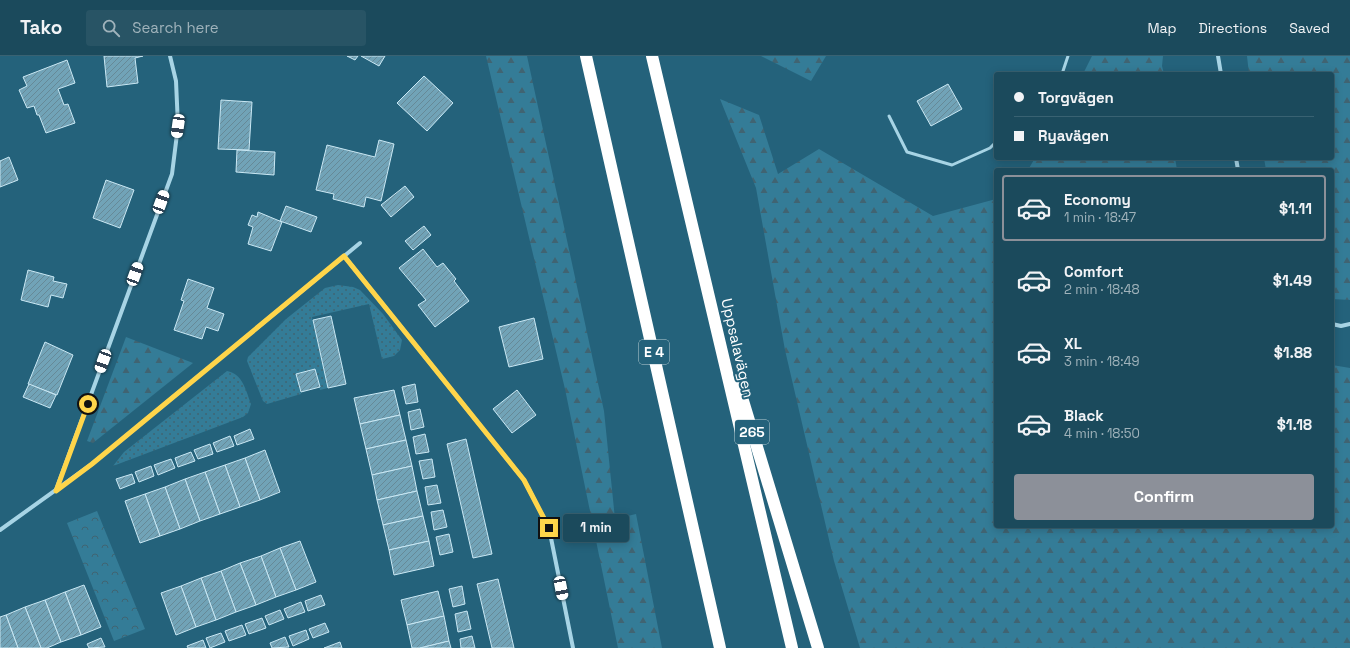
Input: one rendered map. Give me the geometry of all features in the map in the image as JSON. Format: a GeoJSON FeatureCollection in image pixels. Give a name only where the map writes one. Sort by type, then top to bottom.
{"type":"FeatureCollection","features":[{"type":"Feature","properties":{"kind":"highway","name":"E 4"},"geometry":{"type":"LineString","coordinates":[[586,56],[720,648]]}},
{"type":"Feature","properties":{"kind":"highway","name":"Uppsalavägen"},"geometry":{"type":"LineString","coordinates":[[652,56],[792,648]]}},
{"type":"Feature","properties":{"kind":"highway","name":"265"},"geometry":{"type":"LineString","coordinates":[[704,275],[818,648]]}},
{"type":"Feature","properties":{"kind":"street"},"geometry":{"type":"LineString","coordinates":[[56,491],[172,174],[178,126],[176,81],[170,56]]}},
{"type":"Feature","properties":{"kind":"street"},"geometry":{"type":"LineString","coordinates":[[1218,56],[1222,72]]}},
{"type":"Feature","properties":{"kind":"street"},"geometry":{"type":"LineString","coordinates":[[0,530],[92,464],[360,243]]}},
{"type":"Feature","properties":{"kind":"street"},"geometry":{"type":"LineString","coordinates":[[344,256],[524,480],[549,528],[573,648]]}},
{"type":"Feature","properties":{"kind":"street"},"geometry":{"type":"LineString","coordinates":[[1334,324],[1341,326],[1350,324]]}},
{"type":"Feature","properties":{"kind":"lane"},"geometry":{"type":"LineString","coordinates":[[1063,72],[1068,56]]}},
{"type":"Feature","properties":{"kind":"lane"},"geometry":{"type":"LineString","coordinates":[[889,116],[908,152],[952,165],[990,148],[994,144]]}},
{"type":"Feature","properties":{"kind":"green space"},"geometry":{"type":"Polygon","coordinates":[[[486,56],[527,56],[604,411],[615,519],[636,514],[662,648],[618,648],[565,389],[486,56]]]}},
{"type":"Feature","properties":{"kind":"green space"},"geometry":{"type":"Polygon","coordinates":[[[761,56],[826,56],[811,81],[761,56]]]}},
{"type":"Feature","properties":{"kind":"green space"},"geometry":{"type":"Polygon","coordinates":[[[1092,56],[1163,56],[1162,66],[1164,72],[1084,72],[1092,56]]]}},
{"type":"Feature","properties":{"kind":"green space"},"geometry":{"type":"Polygon","coordinates":[[[1247,56],[1350,56],[1350,300],[1334,299],[1334,168],[1266,168],[1264,160],[1334,160],[1334,72],[1249,72],[1247,56]]]}},
{"type":"Feature","properties":{"kind":"green space"},"geometry":{"type":"Polygon","coordinates":[[[720,99],[759,115],[778,174],[819,149],[933,216],[994,200],[994,528],[1334,528],[1334,365],[1350,368],[1350,648],[860,648],[834,561],[785,350],[756,188],[720,99]]]}},
{"type":"Feature","properties":{"kind":"green space"},"geometry":{"type":"Polygon","coordinates":[[[1034,160],[1175,160],[1177,168],[1029,168],[1034,160]]]}},
{"type":"Feature","properties":{"kind":"green space"},"geometry":{"type":"Polygon","coordinates":[[[338,285],[353,287],[360,290],[383,314],[402,340],[400,350],[394,356],[382,359],[369,304],[312,317],[328,388],[320,390],[315,369],[296,374],[301,394],[267,404],[263,401],[247,361],[248,357],[286,319],[325,288],[338,285]]]}},
{"type":"Feature","properties":{"kind":"green space"},"geometry":{"type":"Polygon","coordinates":[[[126,337],[193,363],[93,443],[87,441],[126,337]]]}},
{"type":"Feature","properties":{"kind":"green space"},"geometry":{"type":"Polygon","coordinates":[[[227,371],[237,376],[243,384],[251,404],[248,413],[243,417],[113,466],[124,452],[227,371]]]}},
{"type":"Feature","properties":{"kind":"green space"},"geometry":{"type":"Polygon","coordinates":[[[97,511],[145,629],[114,641],[67,523],[97,511]]]}},
{"type":"Feature","properties":{"kind":"building"},"geometry":{"type":"Polygon","coordinates":[[[104,56],[143,56],[135,58],[138,83],[107,87],[104,56]]]}},
{"type":"Feature","properties":{"kind":"building"},"geometry":{"type":"Polygon","coordinates":[[[347,56],[358,56],[355,60],[347,56]]]}},
{"type":"Feature","properties":{"kind":"building"},"geometry":{"type":"Polygon","coordinates":[[[361,56],[385,56],[379,66],[361,56]]]}},
{"type":"Feature","properties":{"kind":"building"},"geometry":{"type":"Polygon","coordinates":[[[67,60],[75,83],[58,89],[64,105],[68,104],[75,123],[46,133],[34,106],[27,108],[19,90],[27,86],[23,77],[67,60]]]}},
{"type":"Feature","properties":{"kind":"building"},"geometry":{"type":"Polygon","coordinates":[[[424,76],[453,103],[427,131],[397,103],[424,76]]]}},
{"type":"Feature","properties":{"kind":"building"},"geometry":{"type":"Polygon","coordinates":[[[948,84],[962,109],[931,126],[917,101],[948,84]]]}},
{"type":"Feature","properties":{"kind":"building"},"geometry":{"type":"Polygon","coordinates":[[[221,100],[252,102],[249,150],[218,149],[221,100]]]}},
{"type":"Feature","properties":{"kind":"building"},"geometry":{"type":"Polygon","coordinates":[[[379,140],[394,144],[381,201],[366,197],[364,207],[333,199],[334,194],[316,190],[327,145],[375,157],[379,140]]]}},
{"type":"Feature","properties":{"kind":"building"},"geometry":{"type":"Polygon","coordinates":[[[237,150],[275,152],[274,175],[236,172],[237,150]]]}},
{"type":"Feature","properties":{"kind":"building"},"geometry":{"type":"Polygon","coordinates":[[[9,157],[18,180],[0,187],[0,161],[9,157]]]}},
{"type":"Feature","properties":{"kind":"building"},"geometry":{"type":"Polygon","coordinates":[[[106,180],[134,190],[120,228],[93,218],[106,180]]]}},
{"type":"Feature","properties":{"kind":"building"},"geometry":{"type":"Polygon","coordinates":[[[405,186],[414,197],[391,217],[381,205],[405,186]]]}},
{"type":"Feature","properties":{"kind":"building"},"geometry":{"type":"Polygon","coordinates":[[[286,206],[317,217],[311,232],[280,221],[286,206]]]}},
{"type":"Feature","properties":{"kind":"building"},"geometry":{"type":"Polygon","coordinates":[[[258,212],[282,222],[271,251],[248,244],[253,227],[248,225],[252,215],[257,217],[258,212]]]}},
{"type":"Feature","properties":{"kind":"building"},"geometry":{"type":"Polygon","coordinates":[[[424,226],[431,235],[413,250],[405,241],[424,226]]]}},
{"type":"Feature","properties":{"kind":"building"},"geometry":{"type":"Polygon","coordinates":[[[423,249],[437,267],[443,263],[456,279],[454,281],[469,301],[435,327],[418,305],[426,300],[399,268],[423,249]]]}},
{"type":"Feature","properties":{"kind":"building"},"geometry":{"type":"Polygon","coordinates":[[[28,270],[54,277],[53,281],[67,284],[63,298],[51,295],[48,307],[21,300],[28,270]]]}},
{"type":"Feature","properties":{"kind":"building"},"geometry":{"type":"Polygon","coordinates":[[[188,279],[214,288],[207,308],[224,314],[218,331],[206,327],[202,339],[174,330],[184,301],[181,300],[188,279]]]}},
{"type":"Feature","properties":{"kind":"building"},"geometry":{"type":"Polygon","coordinates":[[[331,316],[346,384],[328,388],[313,320],[331,316]]]}},
{"type":"Feature","properties":{"kind":"building"},"geometry":{"type":"Polygon","coordinates":[[[534,318],[543,359],[509,367],[499,327],[534,318]]]}},
{"type":"Feature","properties":{"kind":"building"},"geometry":{"type":"Polygon","coordinates":[[[45,342],[73,355],[57,395],[28,384],[45,342]]]}},
{"type":"Feature","properties":{"kind":"building"},"geometry":{"type":"Polygon","coordinates":[[[315,369],[320,387],[301,392],[296,374],[315,369]]]}},
{"type":"Feature","properties":{"kind":"building"},"geometry":{"type":"Polygon","coordinates":[[[29,384],[56,395],[50,408],[23,397],[29,384]]]}},
{"type":"Feature","properties":{"kind":"building"},"geometry":{"type":"Polygon","coordinates":[[[415,384],[418,402],[406,404],[402,387],[415,384]]]}},
{"type":"Feature","properties":{"kind":"building"},"geometry":{"type":"Polygon","coordinates":[[[394,390],[400,415],[360,424],[354,398],[394,390]]]}},
{"type":"Feature","properties":{"kind":"building"},"geometry":{"type":"Polygon","coordinates":[[[517,390],[536,415],[512,433],[493,409],[517,390]]]}},
{"type":"Feature","properties":{"kind":"building"},"geometry":{"type":"Polygon","coordinates":[[[420,409],[424,427],[411,430],[408,412],[420,409]]]}},
{"type":"Feature","properties":{"kind":"building"},"geometry":{"type":"Polygon","coordinates":[[[400,415],[406,440],[366,449],[360,424],[400,415]]]}},
{"type":"Feature","properties":{"kind":"building"},"geometry":{"type":"Polygon","coordinates":[[[250,429],[254,439],[237,445],[234,436],[250,429]]]}},
{"type":"Feature","properties":{"kind":"building"},"geometry":{"type":"Polygon","coordinates":[[[425,434],[429,452],[416,454],[413,437],[425,434]]]}},
{"type":"Feature","properties":{"kind":"building"},"geometry":{"type":"Polygon","coordinates":[[[230,436],[234,446],[217,452],[213,443],[230,436]]]}},
{"type":"Feature","properties":{"kind":"building"},"geometry":{"type":"Polygon","coordinates":[[[466,439],[492,554],[473,558],[447,444],[466,439]]]}},
{"type":"Feature","properties":{"kind":"building"},"geometry":{"type":"Polygon","coordinates":[[[406,440],[412,466],[372,475],[366,449],[406,440]]]}},
{"type":"Feature","properties":{"kind":"building"},"geometry":{"type":"Polygon","coordinates":[[[210,444],[213,454],[198,459],[194,450],[210,444]]]}},
{"type":"Feature","properties":{"kind":"building"},"geometry":{"type":"Polygon","coordinates":[[[265,450],[280,492],[260,500],[245,458],[265,450]]]}},
{"type":"Feature","properties":{"kind":"building"},"geometry":{"type":"Polygon","coordinates":[[[191,452],[195,461],[178,467],[175,458],[191,452]]]}},
{"type":"Feature","properties":{"kind":"building"},"geometry":{"type":"Polygon","coordinates":[[[245,458],[260,500],[240,507],[225,465],[245,458]]]}},
{"type":"Feature","properties":{"kind":"building"},"geometry":{"type":"Polygon","coordinates":[[[171,459],[175,468],[158,475],[154,465],[171,459]]]}},
{"type":"Feature","properties":{"kind":"building"},"geometry":{"type":"Polygon","coordinates":[[[432,459],[435,477],[423,479],[419,461],[432,459]]]}},
{"type":"Feature","properties":{"kind":"building"},"geometry":{"type":"Polygon","coordinates":[[[225,465],[240,507],[220,514],[205,472],[225,465]]]}},
{"type":"Feature","properties":{"kind":"building"},"geometry":{"type":"Polygon","coordinates":[[[151,466],[154,476],[139,482],[135,472],[151,466]]]}},
{"type":"Feature","properties":{"kind":"building"},"geometry":{"type":"Polygon","coordinates":[[[412,466],[417,491],[377,500],[372,475],[412,466]]]}},
{"type":"Feature","properties":{"kind":"building"},"geometry":{"type":"Polygon","coordinates":[[[205,472],[220,514],[200,521],[185,479],[205,472]]]}},
{"type":"Feature","properties":{"kind":"building"},"geometry":{"type":"Polygon","coordinates":[[[132,474],[135,483],[120,489],[116,479],[132,474]]]}},
{"type":"Feature","properties":{"kind":"building"},"geometry":{"type":"Polygon","coordinates":[[[185,479],[200,521],[180,529],[165,487],[185,479]]]}},
{"type":"Feature","properties":{"kind":"building"},"geometry":{"type":"Polygon","coordinates":[[[437,485],[441,503],[428,505],[425,487],[437,485]]]}},
{"type":"Feature","properties":{"kind":"building"},"geometry":{"type":"Polygon","coordinates":[[[165,487],[180,529],[160,536],[145,494],[165,487]]]}},
{"type":"Feature","properties":{"kind":"building"},"geometry":{"type":"Polygon","coordinates":[[[417,491],[423,516],[383,525],[377,500],[417,491]]]}},
{"type":"Feature","properties":{"kind":"building"},"geometry":{"type":"Polygon","coordinates":[[[145,494],[160,536],[140,543],[125,501],[145,494]]]}},
{"type":"Feature","properties":{"kind":"building"},"geometry":{"type":"Polygon","coordinates":[[[443,510],[447,527],[434,530],[431,512],[443,510]]]}},
{"type":"Feature","properties":{"kind":"building"},"geometry":{"type":"Polygon","coordinates":[[[423,516],[429,541],[389,550],[383,525],[423,516]]]}},
{"type":"Feature","properties":{"kind":"building"},"geometry":{"type":"Polygon","coordinates":[[[449,534],[453,552],[440,555],[436,537],[449,534]]]}},
{"type":"Feature","properties":{"kind":"building"},"geometry":{"type":"Polygon","coordinates":[[[300,541],[316,582],[296,590],[280,548],[300,541]]]}},
{"type":"Feature","properties":{"kind":"building"},"geometry":{"type":"Polygon","coordinates":[[[429,541],[434,566],[394,575],[389,550],[429,541]]]}},
{"type":"Feature","properties":{"kind":"building"},"geometry":{"type":"Polygon","coordinates":[[[280,548],[296,590],[276,597],[261,556],[280,548]]]}},
{"type":"Feature","properties":{"kind":"building"},"geometry":{"type":"Polygon","coordinates":[[[261,556],[276,597],[256,605],[240,563],[261,556]]]}},
{"type":"Feature","properties":{"kind":"building"},"geometry":{"type":"Polygon","coordinates":[[[240,563],[256,605],[236,612],[221,571],[240,563]]]}},
{"type":"Feature","properties":{"kind":"building"},"geometry":{"type":"Polygon","coordinates":[[[221,571],[236,612],[216,620],[201,578],[221,571]]]}},
{"type":"Feature","properties":{"kind":"building"},"geometry":{"type":"Polygon","coordinates":[[[201,578],[216,620],[196,627],[181,586],[201,578]]]}},
{"type":"Feature","properties":{"kind":"building"},"geometry":{"type":"Polygon","coordinates":[[[498,579],[514,648],[492,648],[477,584],[498,579]]]}},
{"type":"Feature","properties":{"kind":"building"},"geometry":{"type":"Polygon","coordinates":[[[84,585],[101,627],[81,635],[65,592],[84,585]]]}},
{"type":"Feature","properties":{"kind":"building"},"geometry":{"type":"Polygon","coordinates":[[[181,586],[196,627],[176,635],[161,593],[181,586]]]}},
{"type":"Feature","properties":{"kind":"building"},"geometry":{"type":"Polygon","coordinates":[[[462,586],[465,604],[453,607],[449,589],[462,586]]]}},
{"type":"Feature","properties":{"kind":"building"},"geometry":{"type":"Polygon","coordinates":[[[438,591],[444,616],[407,625],[401,600],[438,591]]]}},
{"type":"Feature","properties":{"kind":"building"},"geometry":{"type":"Polygon","coordinates":[[[65,592],[81,635],[61,642],[45,600],[65,592]]]}},
{"type":"Feature","properties":{"kind":"building"},"geometry":{"type":"Polygon","coordinates":[[[321,595],[325,605],[308,611],[305,601],[321,595]]]}},
{"type":"Feature","properties":{"kind":"building"},"geometry":{"type":"Polygon","coordinates":[[[45,600],[61,642],[47,648],[41,648],[25,607],[45,600]]]}},
{"type":"Feature","properties":{"kind":"building"},"geometry":{"type":"Polygon","coordinates":[[[301,602],[305,612],[288,618],[284,609],[301,602]]]}},
{"type":"Feature","properties":{"kind":"building"},"geometry":{"type":"Polygon","coordinates":[[[25,607],[41,648],[18,648],[6,615],[25,607]]]}},
{"type":"Feature","properties":{"kind":"building"},"geometry":{"type":"Polygon","coordinates":[[[280,610],[284,619],[269,625],[265,616],[280,610]]]}},
{"type":"Feature","properties":{"kind":"building"},"geometry":{"type":"Polygon","coordinates":[[[467,611],[471,629],[458,632],[455,614],[467,611]]]}},
{"type":"Feature","properties":{"kind":"building"},"geometry":{"type":"Polygon","coordinates":[[[6,615],[18,648],[0,648],[0,617],[6,615]]]}},
{"type":"Feature","properties":{"kind":"building"},"geometry":{"type":"Polygon","coordinates":[[[444,616],[449,641],[420,648],[412,648],[407,625],[444,616]]]}},
{"type":"Feature","properties":{"kind":"building"},"geometry":{"type":"Polygon","coordinates":[[[262,618],[266,628],[249,634],[245,624],[262,618]]]}},
{"type":"Feature","properties":{"kind":"building"},"geometry":{"type":"Polygon","coordinates":[[[325,623],[329,632],[313,638],[309,629],[325,623]]]}},
{"type":"Feature","properties":{"kind":"building"},"geometry":{"type":"Polygon","coordinates":[[[242,625],[246,635],[229,641],[225,631],[242,625]]]}},
{"type":"Feature","properties":{"kind":"building"},"geometry":{"type":"Polygon","coordinates":[[[306,630],[309,639],[293,646],[289,636],[306,630]]]}},
{"type":"Feature","properties":{"kind":"building"},"geometry":{"type":"Polygon","coordinates":[[[221,633],[225,642],[210,648],[206,638],[221,633]]]}},
{"type":"Feature","properties":{"kind":"building"},"geometry":{"type":"Polygon","coordinates":[[[472,636],[475,648],[461,648],[460,639],[472,636]]]}},
{"type":"Feature","properties":{"kind":"building"},"geometry":{"type":"Polygon","coordinates":[[[285,637],[289,647],[272,648],[270,643],[285,637]]]}},
{"type":"Feature","properties":{"kind":"building"},"geometry":{"type":"Polygon","coordinates":[[[101,638],[105,647],[89,648],[87,644],[101,638]]]}},
{"type":"Feature","properties":{"kind":"building"},"geometry":{"type":"Polygon","coordinates":[[[203,640],[206,648],[188,648],[187,646],[203,640]]]}},
{"type":"Feature","properties":{"kind":"building"},"geometry":{"type":"Polygon","coordinates":[[[449,641],[451,648],[420,648],[449,641]]]}},
{"type":"Feature","properties":{"kind":"building"},"geometry":{"type":"Polygon","coordinates":[[[340,642],[342,648],[324,648],[340,642]]]}},
{"type":"Feature","properties":{"kind":"route"},"geometry":{"type":"LineString","coordinates":[[88,404],[56,491],[92,464],[344,256],[524,480],[549,528]]}}]}
